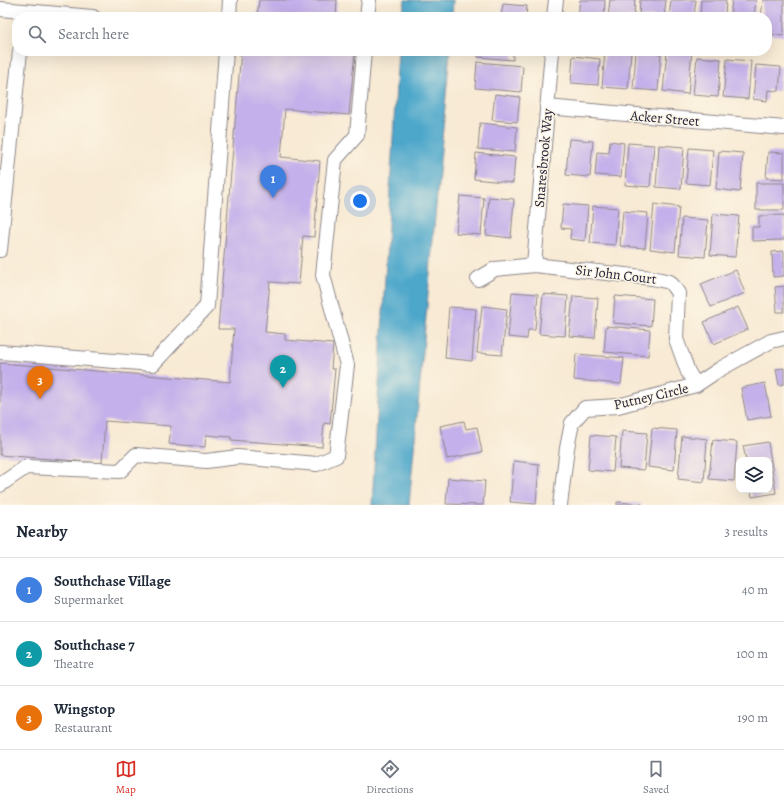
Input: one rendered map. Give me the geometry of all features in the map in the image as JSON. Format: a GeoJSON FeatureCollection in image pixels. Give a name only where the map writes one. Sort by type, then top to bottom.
{"type":"FeatureCollection","features":[{"type":"Feature","properties":{"kind":"street"},"geometry":{"type":"LineString","coordinates":[[229,12],[230,0]]}},
{"type":"Feature","properties":{"kind":"street"},"geometry":{"type":"LineString","coordinates":[[368,12],[369,0]]}},
{"type":"Feature","properties":{"kind":"street"},"geometry":{"type":"LineString","coordinates":[[555,12],[556,0]]}},
{"type":"Feature","properties":{"kind":"street"},"geometry":{"type":"LineString","coordinates":[[0,9],[44,12]]}},
{"type":"Feature","properties":{"kind":"street"},"geometry":{"type":"LineString","coordinates":[[0,250],[19,56]]}},
{"type":"Feature","properties":{"kind":"street"},"geometry":{"type":"LineString","coordinates":[[0,352],[153,364],[207,306],[226,56]]}},
{"type":"Feature","properties":{"kind":"street"},"geometry":{"type":"LineString","coordinates":[[0,485],[26,467],[120,472],[136,455],[206,461],[238,457],[317,464],[336,456],[347,365],[323,275],[335,160],[357,135],[364,56]]}},
{"type":"Feature","properties":{"kind":"street","name":"Snaresbrook Way"},"geometry":{"type":"LineString","coordinates":[[534,265],[552,56]]}},
{"type":"Feature","properties":{"kind":"street","name":"Acker Street"},"geometry":{"type":"LineString","coordinates":[[547,107],[784,128]]}},
{"type":"Feature","properties":{"kind":"street","name":"Sir John Court"},"geometry":{"type":"LineString","coordinates":[[478,279],[495,269],[534,265],[652,278],[670,282],[678,293],[676,339],[688,372],[696,385]]}},
{"type":"Feature","properties":{"kind":"street","name":"Putney Circle"},"geometry":{"type":"LineString","coordinates":[[560,505],[567,448],[572,423],[585,408],[618,406],[696,385],[720,369],[770,341],[784,338]]}},
{"type":"Feature","properties":{"kind":"water"},"geometry":{"type":"Polygon","coordinates":[[[405,0],[453,0],[452,12],[403,12],[405,0]]]}},
{"type":"Feature","properties":{"kind":"water"},"geometry":{"type":"Polygon","coordinates":[[[398,56],[450,56],[409,505],[372,505],[398,56]]]}},
{"type":"Feature","properties":{"kind":"building"},"geometry":{"type":"Polygon","coordinates":[[[259,0],[337,0],[336,12],[258,12],[259,0]]]}},
{"type":"Feature","properties":{"kind":"building"},"geometry":{"type":"Polygon","coordinates":[[[580,0],[605,0],[604,12],[578,12],[580,0]]]}},
{"type":"Feature","properties":{"kind":"building"},"geometry":{"type":"Polygon","coordinates":[[[610,0],[635,0],[634,12],[609,12],[610,0]]]}},
{"type":"Feature","properties":{"kind":"building"},"geometry":{"type":"Polygon","coordinates":[[[640,0],[666,0],[665,12],[639,12],[640,0]]]}},
{"type":"Feature","properties":{"kind":"building"},"geometry":{"type":"Polygon","coordinates":[[[671,0],[696,0],[695,12],[670,12],[671,0]]]}},
{"type":"Feature","properties":{"kind":"building"},"geometry":{"type":"Polygon","coordinates":[[[701,0],[726,0],[725,12],[700,12],[701,0]]]}},
{"type":"Feature","properties":{"kind":"building"},"geometry":{"type":"Polygon","coordinates":[[[732,0],[756,0],[755,12],[731,12],[732,0]]]}},
{"type":"Feature","properties":{"kind":"building"},"geometry":{"type":"Polygon","coordinates":[[[763,0],[784,0],[784,36],[772,35],[772,12],[762,12],[763,0]]]}},
{"type":"Feature","properties":{"kind":"building"},"geometry":{"type":"Polygon","coordinates":[[[503,4],[527,6],[526,12],[502,12],[503,4]]]}},
{"type":"Feature","properties":{"kind":"building"},"geometry":{"type":"Polygon","coordinates":[[[241,56],[355,56],[349,115],[285,109],[281,157],[320,161],[314,237],[303,236],[299,284],[270,282],[265,332],[285,334],[285,340],[333,344],[331,369],[335,369],[330,424],[324,423],[322,447],[231,440],[231,437],[206,435],[205,447],[169,444],[171,426],[105,421],[102,463],[0,455],[0,363],[230,382],[234,329],[218,329],[241,56]]]}},
{"type":"Feature","properties":{"kind":"building"},"geometry":{"type":"Polygon","coordinates":[[[513,56],[513,60],[478,57],[513,56]]]}},
{"type":"Feature","properties":{"kind":"building"},"geometry":{"type":"Polygon","coordinates":[[[573,56],[600,59],[598,85],[571,83],[573,56]]]}},
{"type":"Feature","properties":{"kind":"building"},"geometry":{"type":"Polygon","coordinates":[[[605,56],[631,56],[628,89],[602,87],[605,56]]]}},
{"type":"Feature","properties":{"kind":"building"},"geometry":{"type":"Polygon","coordinates":[[[636,56],[661,56],[658,91],[633,89],[636,56]]]}},
{"type":"Feature","properties":{"kind":"building"},"geometry":{"type":"Polygon","coordinates":[[[666,56],[692,56],[688,94],[663,91],[666,56]]]}},
{"type":"Feature","properties":{"kind":"building"},"geometry":{"type":"Polygon","coordinates":[[[697,57],[721,59],[718,97],[693,95],[697,57]]]}},
{"type":"Feature","properties":{"kind":"building"},"geometry":{"type":"Polygon","coordinates":[[[727,59],[751,61],[748,99],[723,97],[727,59]]]}},
{"type":"Feature","properties":{"kind":"building"},"geometry":{"type":"Polygon","coordinates":[[[477,62],[523,66],[521,92],[475,88],[477,62]]]}},
{"type":"Feature","properties":{"kind":"building"},"geometry":{"type":"Polygon","coordinates":[[[756,65],[781,67],[779,91],[768,90],[767,101],[753,99],[756,65]]]}},
{"type":"Feature","properties":{"kind":"building"},"geometry":{"type":"Polygon","coordinates":[[[495,94],[520,97],[517,122],[492,120],[495,94]]]}},
{"type":"Feature","properties":{"kind":"building"},"geometry":{"type":"Polygon","coordinates":[[[480,123],[517,127],[515,152],[478,149],[480,123]]]}},
{"type":"Feature","properties":{"kind":"building"},"geometry":{"type":"Polygon","coordinates":[[[569,139],[593,141],[590,177],[566,175],[569,139]]]}},
{"type":"Feature","properties":{"kind":"building"},"geometry":{"type":"Polygon","coordinates":[[[610,141],[624,143],[621,177],[595,175],[597,152],[609,153],[610,141]]]}},
{"type":"Feature","properties":{"kind":"building"},"geometry":{"type":"Polygon","coordinates":[[[628,143],[654,145],[650,187],[625,185],[628,143]]]}},
{"type":"Feature","properties":{"kind":"building"},"geometry":{"type":"Polygon","coordinates":[[[659,145],[684,147],[681,189],[656,187],[659,145]]]}},
{"type":"Feature","properties":{"kind":"building"},"geometry":{"type":"Polygon","coordinates":[[[689,148],[713,150],[710,185],[686,183],[689,148]]]}},
{"type":"Feature","properties":{"kind":"building"},"geometry":{"type":"Polygon","coordinates":[[[719,151],[743,153],[740,192],[716,189],[719,151]]]}},
{"type":"Feature","properties":{"kind":"building"},"geometry":{"type":"Polygon","coordinates":[[[768,152],[784,153],[784,179],[766,178],[768,152]]]}},
{"type":"Feature","properties":{"kind":"building"},"geometry":{"type":"Polygon","coordinates":[[[476,153],[515,157],[513,183],[474,179],[476,153]]]}},
{"type":"Feature","properties":{"kind":"building"},"geometry":{"type":"Polygon","coordinates":[[[756,183],[784,183],[784,210],[756,210],[756,183]]]}},
{"type":"Feature","properties":{"kind":"building"},"geometry":{"type":"Polygon","coordinates":[[[460,196],[484,198],[481,235],[456,233],[460,196]]]}},
{"type":"Feature","properties":{"kind":"building"},"geometry":{"type":"Polygon","coordinates":[[[489,197],[514,199],[511,238],[486,235],[489,197]]]}},
{"type":"Feature","properties":{"kind":"building"},"geometry":{"type":"Polygon","coordinates":[[[563,204],[588,206],[585,241],[570,239],[571,229],[561,228],[563,204]]]}},
{"type":"Feature","properties":{"kind":"building"},"geometry":{"type":"Polygon","coordinates":[[[654,204],[679,207],[675,252],[650,249],[654,204]]]}},
{"type":"Feature","properties":{"kind":"building"},"geometry":{"type":"Polygon","coordinates":[[[593,206],[618,208],[615,245],[590,243],[593,206]]]}},
{"type":"Feature","properties":{"kind":"building"},"geometry":{"type":"Polygon","coordinates":[[[623,211],[648,213],[645,248],[620,246],[623,211]]]}},
{"type":"Feature","properties":{"kind":"building"},"geometry":{"type":"Polygon","coordinates":[[[713,214],[739,216],[735,257],[710,255],[713,214]]]}},
{"type":"Feature","properties":{"kind":"building"},"geometry":{"type":"Polygon","coordinates":[[[784,215],[784,240],[752,241],[752,227],[759,227],[759,216],[784,215]]]}},
{"type":"Feature","properties":{"kind":"building"},"geometry":{"type":"Polygon","coordinates":[[[682,218],[708,220],[705,257],[679,255],[682,218]]]}},
{"type":"Feature","properties":{"kind":"building"},"geometry":{"type":"Polygon","coordinates":[[[784,251],[784,276],[773,277],[772,252],[784,251]]]}},
{"type":"Feature","properties":{"kind":"building"},"geometry":{"type":"Polygon","coordinates":[[[736,270],[745,293],[711,307],[701,284],[736,270]]]}},
{"type":"Feature","properties":{"kind":"building"},"geometry":{"type":"Polygon","coordinates":[[[784,286],[784,312],[777,312],[775,287],[784,286]]]}},
{"type":"Feature","properties":{"kind":"building"},"geometry":{"type":"Polygon","coordinates":[[[512,292],[538,294],[535,330],[528,330],[527,339],[508,337],[512,292]]]}},
{"type":"Feature","properties":{"kind":"building"},"geometry":{"type":"Polygon","coordinates":[[[543,294],[568,296],[565,336],[539,334],[543,294]]]}},
{"type":"Feature","properties":{"kind":"building"},"geometry":{"type":"Polygon","coordinates":[[[573,296],[598,298],[595,338],[569,336],[573,296]]]}},
{"type":"Feature","properties":{"kind":"building"},"geometry":{"type":"Polygon","coordinates":[[[615,296],[653,299],[651,326],[613,323],[615,296]]]}},
{"type":"Feature","properties":{"kind":"building"},"geometry":{"type":"Polygon","coordinates":[[[482,306],[507,309],[502,355],[477,353],[482,306]]]}},
{"type":"Feature","properties":{"kind":"building"},"geometry":{"type":"Polygon","coordinates":[[[449,307],[476,309],[472,361],[445,358],[449,307]]]}},
{"type":"Feature","properties":{"kind":"building"},"geometry":{"type":"Polygon","coordinates":[[[738,307],[748,329],[714,344],[704,322],[738,307]]]}},
{"type":"Feature","properties":{"kind":"building"},"geometry":{"type":"Polygon","coordinates":[[[606,326],[650,330],[648,356],[604,352],[606,326]]]}},
{"type":"Feature","properties":{"kind":"building"},"geometry":{"type":"Polygon","coordinates":[[[576,354],[624,358],[621,384],[574,380],[576,354]]]}},
{"type":"Feature","properties":{"kind":"building"},"geometry":{"type":"Polygon","coordinates":[[[784,368],[784,384],[779,385],[776,369],[784,368]]]}},
{"type":"Feature","properties":{"kind":"building"},"geometry":{"type":"Polygon","coordinates":[[[765,383],[771,416],[747,420],[741,388],[765,383]]]}},
{"type":"Feature","properties":{"kind":"building"},"geometry":{"type":"Polygon","coordinates":[[[464,421],[466,429],[477,427],[482,452],[447,459],[440,426],[464,421]]]}},
{"type":"Feature","properties":{"kind":"building"},"geometry":{"type":"Polygon","coordinates":[[[652,428],[677,430],[674,470],[648,467],[652,428]]]}},
{"type":"Feature","properties":{"kind":"building"},"geometry":{"type":"Polygon","coordinates":[[[622,431],[647,433],[644,470],[619,468],[622,431]]]}},
{"type":"Feature","properties":{"kind":"building"},"geometry":{"type":"Polygon","coordinates":[[[591,435],[616,437],[613,472],[588,470],[591,435]]]}},
{"type":"Feature","properties":{"kind":"building"},"geometry":{"type":"Polygon","coordinates":[[[682,436],[707,439],[704,482],[678,479],[682,436]]]}},
{"type":"Feature","properties":{"kind":"building"},"geometry":{"type":"Polygon","coordinates":[[[713,440],[737,442],[734,481],[709,479],[713,440]]]}},
{"type":"Feature","properties":{"kind":"building"},"geometry":{"type":"Polygon","coordinates":[[[768,442],[770,457],[745,457],[743,446],[768,442]]]}},
{"type":"Feature","properties":{"kind":"building"},"geometry":{"type":"Polygon","coordinates":[[[514,461],[539,464],[536,504],[510,502],[514,461]]]}},
{"type":"Feature","properties":{"kind":"building"},"geometry":{"type":"Polygon","coordinates":[[[772,468],[776,493],[752,497],[751,493],[772,493],[772,468]]]}},
{"type":"Feature","properties":{"kind":"building"},"geometry":{"type":"Polygon","coordinates":[[[448,478],[485,481],[483,505],[446,504],[448,478]]]}},
{"type":"Feature","properties":{"kind":"building"},"geometry":{"type":"Polygon","coordinates":[[[617,502],[642,504],[642,505],[617,505],[617,502]]]}},
{"type":"Feature","properties":{"kind":"place","name":"Southchase Village"},"geometry":{"type":"Point","coordinates":[273,198]}},
{"type":"Feature","properties":{"kind":"place","name":"Southchase 7"},"geometry":{"type":"Point","coordinates":[283,388]}},
{"type":"Feature","properties":{"kind":"place","name":"Wingstop"},"geometry":{"type":"Point","coordinates":[40,399]}}]}
